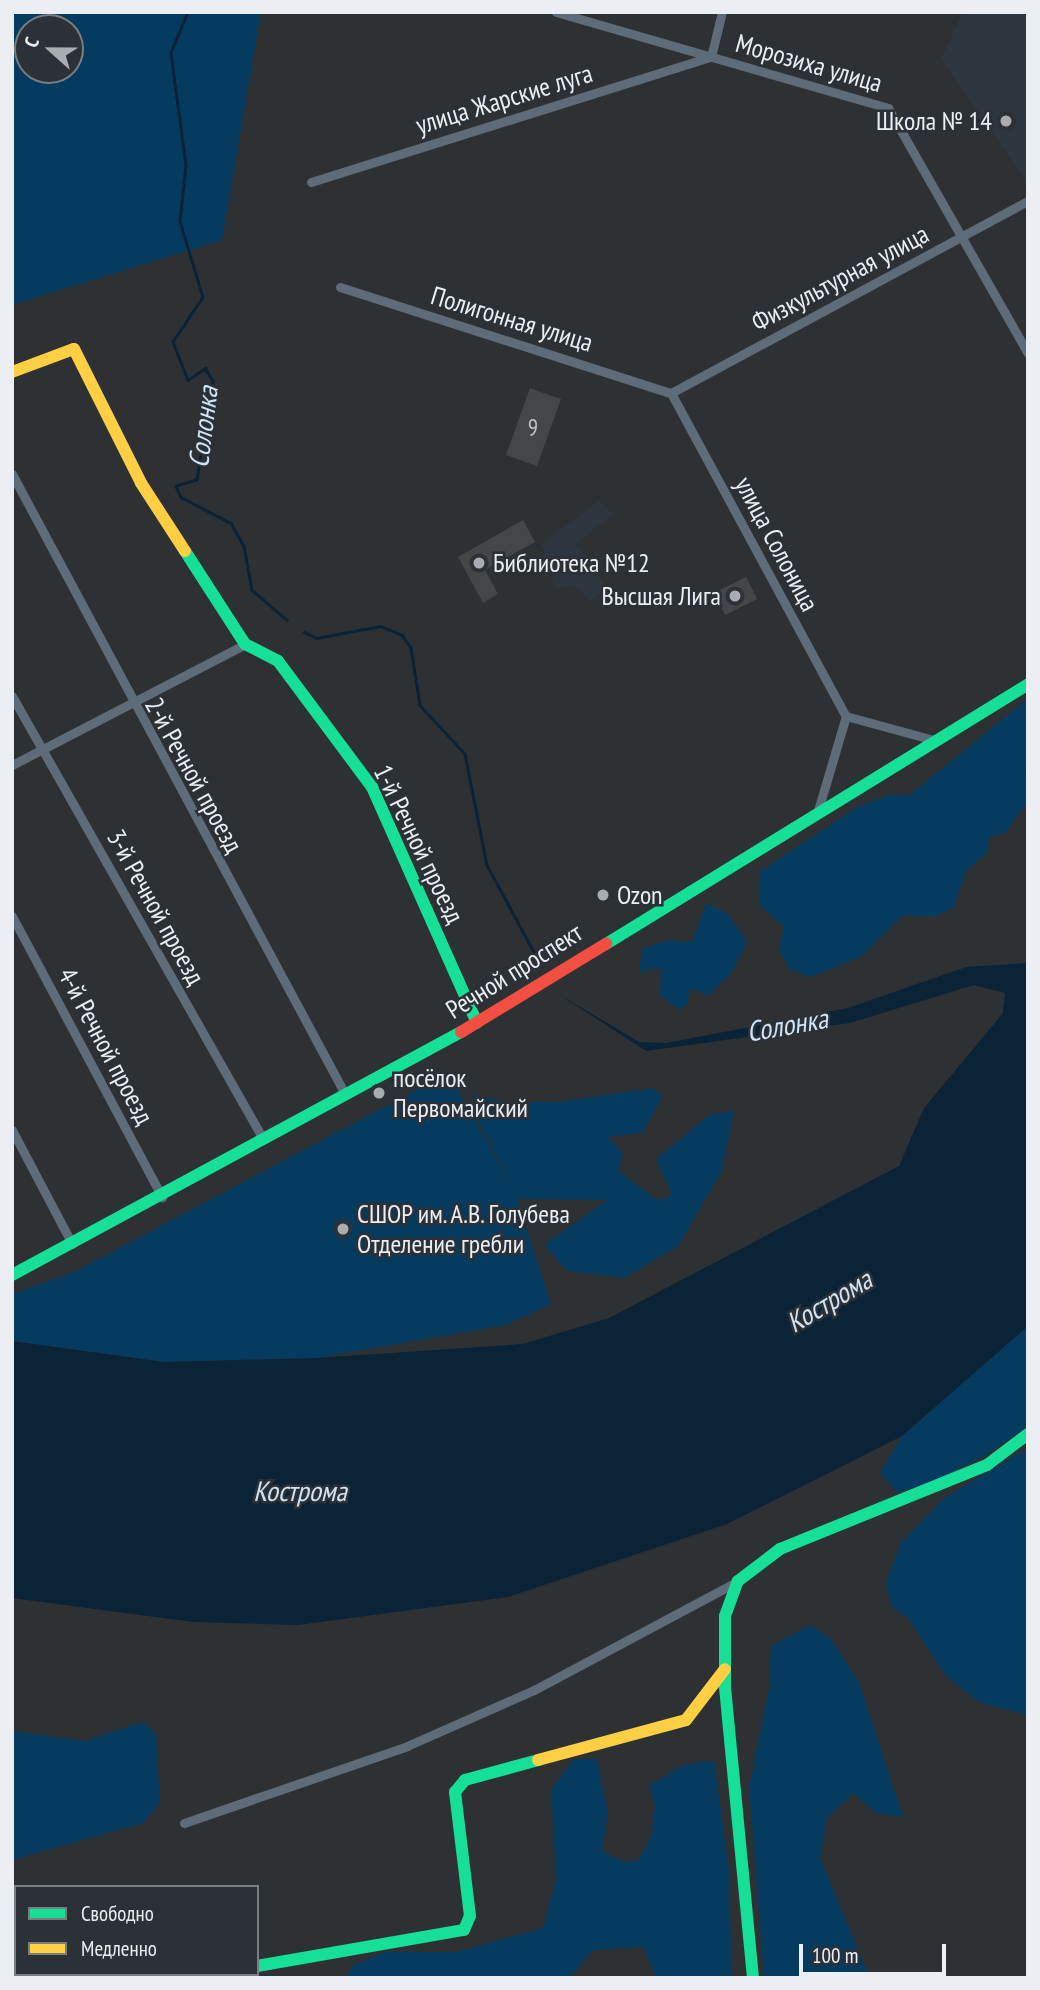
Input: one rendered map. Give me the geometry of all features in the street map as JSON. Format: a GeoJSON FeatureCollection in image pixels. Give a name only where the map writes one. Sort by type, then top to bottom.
{"type":"FeatureCollection","features":[{"type":"Feature","properties":{"kind":"street","name":"Морозиха улица"},"geometry":{"type":"LineString","coordinates":[[556,12],[888,108],[962,236]]}},
{"type":"Feature","properties":{"kind":"street"},"geometry":{"type":"LineString","coordinates":[[710,57],[722,12]]}},
{"type":"Feature","properties":{"kind":"street","name":"улица Жарские луга"},"geometry":{"type":"LineString","coordinates":[[311,182],[710,57]]}},
{"type":"Feature","properties":{"kind":"street","name":"Физкультурная улица"},"geometry":{"type":"LineString","coordinates":[[671,393],[1028,201]]}},
{"type":"Feature","properties":{"kind":"street"},"geometry":{"type":"LineString","coordinates":[[962,236],[1028,353]]}},
{"type":"Feature","properties":{"kind":"street","name":"Полигонная улица"},"geometry":{"type":"LineString","coordinates":[[340,287],[671,393]]}},
{"type":"Feature","properties":{"kind":"street","name":"1-й Речной проезд"},"geometry":{"type":"LineString","coordinates":[[12,372],[74,349],[141,483],[245,644],[278,661],[372,787],[477,1023]]}},
{"type":"Feature","properties":{"kind":"street","name":"улица Солоница"},"geometry":{"type":"LineString","coordinates":[[671,393],[846,716]]}},
{"type":"Feature","properties":{"kind":"street","name":"2-й Речной проезд"},"geometry":{"type":"LineString","coordinates":[[12,474],[131,704],[345,1094]]}},
{"type":"Feature","properties":{"kind":"street"},"geometry":{"type":"LineString","coordinates":[[12,765],[245,644]]}},
{"type":"Feature","properties":{"kind":"street","name":"Речной проспект"},"geometry":{"type":"LineString","coordinates":[[12,1275],[162,1197],[477,1023],[819,807],[1028,684]]}},
{"type":"Feature","properties":{"kind":"street","name":"3-й Речной проезд"},"geometry":{"type":"LineString","coordinates":[[12,696],[263,1139]]}},
{"type":"Feature","properties":{"kind":"street"},"geometry":{"type":"LineString","coordinates":[[819,807],[846,716],[934,740]]}},
{"type":"Feature","properties":{"kind":"street","name":"4-й Речной проезд"},"geometry":{"type":"LineString","coordinates":[[12,916],[162,1197]]}},
{"type":"Feature","properties":{"kind":"street"},"geometry":{"type":"LineString","coordinates":[[12,1130],[72,1244]]}},
{"type":"Feature","properties":{"kind":"street"},"geometry":{"type":"LineString","coordinates":[[184,1823],[407,1746],[534,1690],[738,1581],[780,1549],[987,1465],[1028,1434]]}},
{"type":"Feature","properties":{"kind":"street"},"geometry":{"type":"LineString","coordinates":[[738,1581],[725,1616],[725,1668],[753,1978]]}},
{"type":"Feature","properties":{"kind":"street"},"geometry":{"type":"LineString","coordinates":[[259,1966],[464,1930],[470,1916],[455,1792],[465,1780],[686,1720],[725,1668]]}},
{"type":"Feature","properties":{"kind":"shaded area"},"geometry":{"type":"Polygon","coordinates":[[[12,12],[261,12],[222,240],[12,305],[12,12]]]}},
{"type":"Feature","properties":{"kind":"shaded area","name":"Школа № 14"},"geometry":{"type":"Polygon","coordinates":[[[963,12],[1028,12],[1028,183],[941,59],[963,12]]]}},
{"type":"Feature","properties":{"kind":"shaded area"},"geometry":{"type":"Polygon","coordinates":[[[599,501],[613,514],[576,544],[607,588],[591,601],[572,585],[557,589],[541,544],[599,501]]]}},
{"type":"Feature","properties":{"kind":"shaded area"},"geometry":{"type":"Polygon","coordinates":[[[1028,698],[1025,805],[1005,833],[989,837],[988,852],[966,871],[953,908],[937,916],[902,916],[862,956],[811,977],[790,970],[779,949],[784,927],[759,905],[759,872],[857,807],[888,795],[910,795],[1028,698]]]}},
{"type":"Feature","properties":{"kind":"shaded area"},"geometry":{"type":"Polygon","coordinates":[[[706,903],[728,914],[747,942],[732,972],[709,995],[690,989],[687,1005],[679,1010],[660,995],[661,968],[639,972],[642,949],[668,940],[692,942],[706,903]]]}},
{"type":"Feature","properties":{"kind":"shaded area","name":"СШОР им. А.В. Голубева Отделение гребли"},"geometry":{"type":"Polygon","coordinates":[[[448,1073],[514,1189],[479,1123],[473,1094],[507,1102],[558,1102],[652,1088],[663,1096],[642,1133],[608,1137],[623,1153],[618,1171],[659,1201],[672,1195],[656,1159],[708,1116],[734,1110],[722,1171],[678,1246],[624,1278],[568,1271],[544,1245],[607,1200],[517,1199],[551,1304],[506,1325],[316,1358],[164,1362],[12,1341],[12,1294],[76,1271],[448,1073]]]}},
{"type":"Feature","properties":{"kind":"shaded area"},"geometry":{"type":"Polygon","coordinates":[[[1028,1326],[1028,1426],[986,1455],[923,1487],[897,1492],[880,1473],[902,1436],[1028,1326]]]}},
{"type":"Feature","properties":{"kind":"shaded area"},"geometry":{"type":"Polygon","coordinates":[[[1028,1448],[1028,1715],[980,1703],[946,1676],[908,1618],[891,1606],[886,1582],[901,1543],[944,1498],[1028,1448]]]}},
{"type":"Feature","properties":{"kind":"shaded area"},"geometry":{"type":"Polygon","coordinates":[[[810,1625],[832,1640],[860,1685],[903,1817],[875,1813],[853,1793],[827,1818],[820,1858],[870,1978],[764,1978],[749,1787],[769,1688],[771,1646],[810,1625]]]}},
{"type":"Feature","properties":{"kind":"shaded area"},"geometry":{"type":"Polygon","coordinates":[[[142,1722],[156,1733],[160,1803],[143,1823],[12,1860],[12,1731],[85,1741],[142,1722]]]}},
{"type":"Feature","properties":{"kind":"shaded area"},"geometry":{"type":"Polygon","coordinates":[[[574,1759],[597,1759],[608,1814],[602,1851],[623,1862],[638,1861],[651,1836],[655,1806],[649,1786],[683,1765],[714,1760],[729,1870],[732,1978],[657,1978],[643,1947],[593,1950],[570,1978],[346,1978],[353,1965],[385,1952],[456,1952],[543,1928],[556,1879],[551,1790],[574,1759]]]}},
{"type":"Feature","properties":{"kind":"water","name":"Кострома"},"geometry":{"type":"Polygon","coordinates":[[[1028,963],[1028,1326],[902,1436],[727,1524],[508,1597],[298,1625],[193,1622],[12,1598],[12,1341],[164,1362],[316,1358],[523,1344],[609,1318],[899,1166],[924,1108],[1003,1013],[1005,993],[974,985],[850,1023],[646,1051],[557,993],[639,1042],[666,1043],[848,1008],[966,967],[1028,963]]]}},
{"type":"Feature","properties":{"kind":"building"},"geometry":{"type":"Polygon","coordinates":[[[530,388],[561,399],[537,466],[506,455],[530,388]]]}},
{"type":"Feature","properties":{"kind":"building","name":"Библиотека №12"},"geometry":{"type":"Polygon","coordinates":[[[523,520],[535,542],[485,570],[498,594],[483,603],[458,557],[523,520]]]}},
{"type":"Feature","properties":{"kind":"building","name":"Высшая Лига"},"geometry":{"type":"Polygon","coordinates":[[[746,577],[757,599],[725,615],[714,593],[746,577]]]}},
{"type":"Feature","properties":{"kind":"waterway","name":"Солонка"},"geometry":{"type":"LineString","coordinates":[[188,12],[171,53],[186,165],[180,221],[203,297],[173,342],[188,380],[205,368],[213,381],[197,480],[176,486],[181,497],[231,523],[244,546],[252,590],[287,620]]}},
{"type":"Feature","properties":{"kind":"waterway","name":"Солонка"},"geometry":{"type":"LineString","coordinates":[[304,632],[317,638],[380,626],[402,635],[411,648],[420,705],[465,754],[487,865],[539,961]]}},
{"type":"Feature","properties":{"kind":"traffic: fast"},"geometry":{"type":"LineString","coordinates":[[185,551],[245,644],[278,661],[372,787],[477,1023]]}},
{"type":"Feature","properties":{"kind":"traffic: fast"},"geometry":{"type":"LineString","coordinates":[[606,944],[1028,684]]}},
{"type":"Feature","properties":{"kind":"traffic: fast"},"geometry":{"type":"LineString","coordinates":[[12,1275],[461,1032]]}},
{"type":"Feature","properties":{"kind":"traffic: fast"},"geometry":{"type":"LineString","coordinates":[[753,1978],[725,1685],[725,1616],[738,1581],[780,1549],[987,1465],[1028,1434]]}},
{"type":"Feature","properties":{"kind":"traffic: fast"},"geometry":{"type":"LineString","coordinates":[[259,1966],[464,1930],[470,1916],[455,1792],[465,1780],[538,1760]]}},
{"type":"Feature","properties":{"kind":"traffic: slow"},"geometry":{"type":"LineString","coordinates":[[12,372],[74,349],[141,483],[185,551]]}},
{"type":"Feature","properties":{"kind":"traffic: slow"},"geometry":{"type":"LineString","coordinates":[[538,1760],[686,1720],[725,1669]]}},
{"type":"Feature","properties":{"kind":"traffic: jam"},"geometry":{"type":"LineString","coordinates":[[461,1032],[606,944]]}},
{"type":"Feature","properties":{"kind":"place","name":"Школа № 14"},"geometry":{"type":"Point","coordinates":[1006,121]}},
{"type":"Feature","properties":{"kind":"place","name":"Библиотека №12"},"geometry":{"type":"Point","coordinates":[479,563]}},
{"type":"Feature","properties":{"kind":"place","name":"Высшая Лига"},"geometry":{"type":"Point","coordinates":[735,596]}},
{"type":"Feature","properties":{"kind":"place","name":"Ozon"},"geometry":{"type":"Point","coordinates":[603,895]}},
{"type":"Feature","properties":{"kind":"place","name":"посёлок Первомайский"},"geometry":{"type":"Point","coordinates":[379,1093]}},
{"type":"Feature","properties":{"kind":"place","name":"СШОР им. А.В. Голубева Отделение гребли"},"geometry":{"type":"Point","coordinates":[343,1229]}}]}
